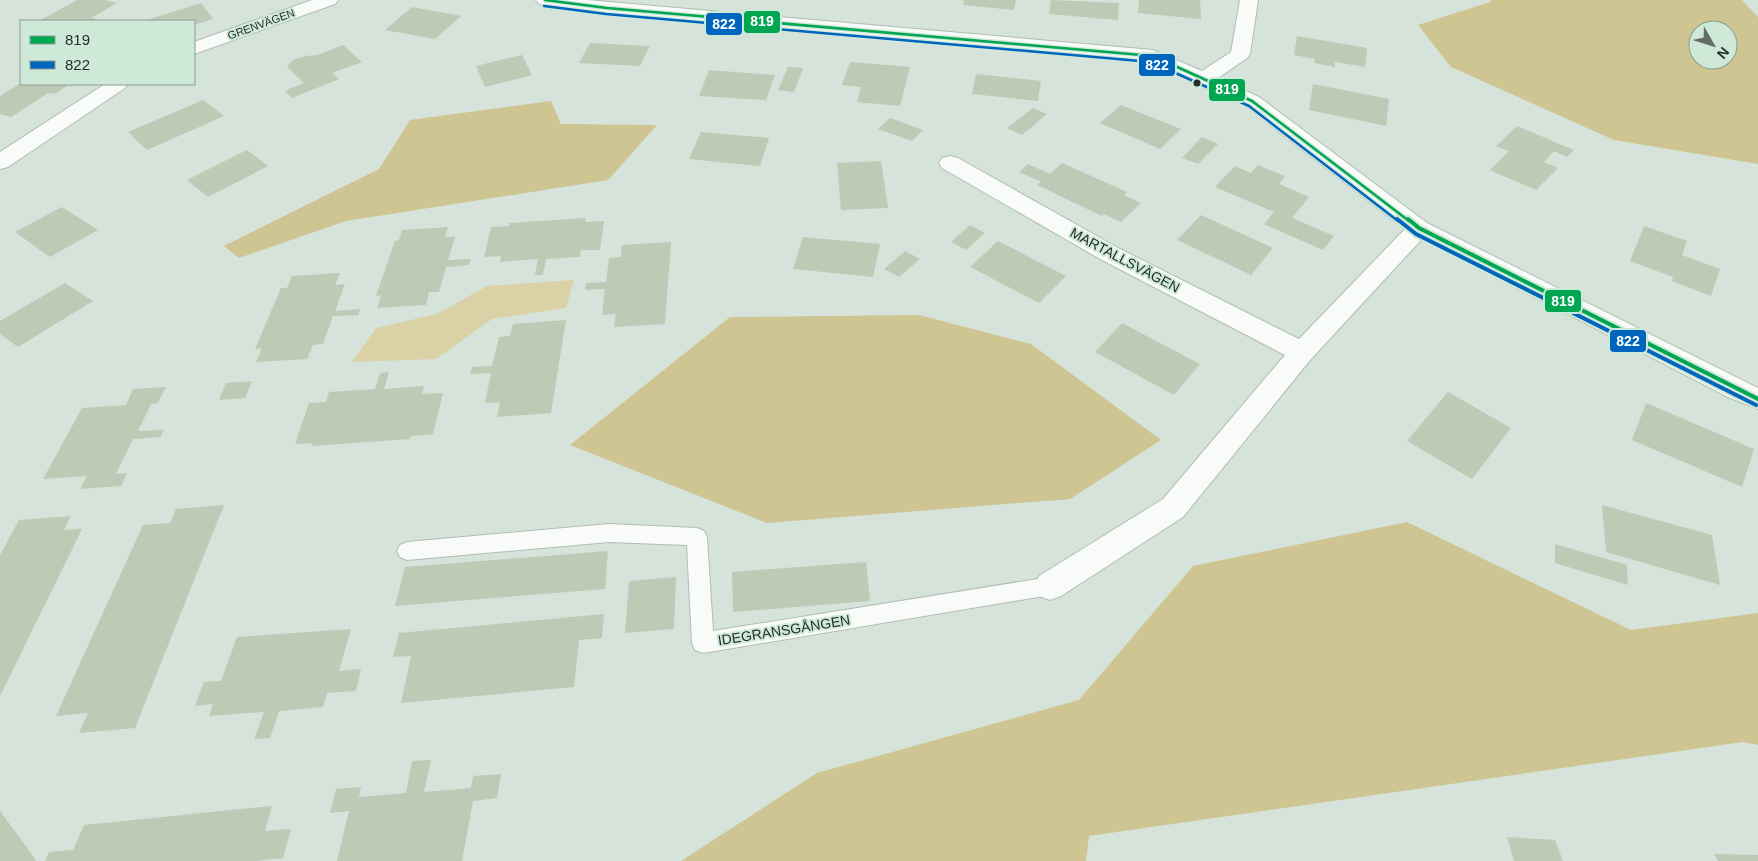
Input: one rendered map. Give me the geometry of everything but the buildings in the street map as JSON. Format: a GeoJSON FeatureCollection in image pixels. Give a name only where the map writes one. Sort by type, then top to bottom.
{"type":"FeatureCollection","features":[{"type":"Feature","properties":{"kind":"street","name":"GRENVÄGEN"},"geometry":{"type":"LineString","coordinates":[[195,48],[329,0]]}},
{"type":"Feature","properties":{"kind":"street"},"geometry":{"type":"LineString","coordinates":[[545,0],[608,8],[1153,56],[1252,101],[1419,228],[1758,399]]}},
{"type":"Feature","properties":{"kind":"street"},"geometry":{"type":"LineString","coordinates":[[1204,79],[1240,54],[1249,0]]}},
{"type":"Feature","properties":{"kind":"street"},"geometry":{"type":"LineString","coordinates":[[0,162],[116,85]]}},
{"type":"Feature","properties":{"kind":"street","name":"MARTALLSVÄGEN"},"geometry":{"type":"LineString","coordinates":[[950,163],[1110,254],[1302,352]]}},
{"type":"Feature","properties":{"kind":"street"},"geometry":{"type":"LineString","coordinates":[[1050,586],[1173,508],[1302,352],[1419,228]]}},
{"type":"Feature","properties":{"kind":"lane","name":"IDEGRANSGÅNGEN"},"geometry":{"type":"LineString","coordinates":[[407,551],[609,533],[697,536],[703,643],[1050,586]]}},
{"type":"Feature","properties":{"kind":"shaded area"},"geometry":{"type":"Polygon","coordinates":[[[1491,0],[1742,0],[1758,17],[1758,164],[1614,140],[1451,67],[1418,25],[1490,2],[1491,0]]]}},
{"type":"Feature","properties":{"kind":"shaded area"},"geometry":{"type":"Polygon","coordinates":[[[551,101],[561,124],[657,125],[608,180],[346,221],[239,258],[224,246],[379,169],[410,120],[551,101]]]}},
{"type":"Feature","properties":{"kind":"shaded area"},"geometry":{"type":"Polygon","coordinates":[[[574,280],[566,308],[492,319],[436,359],[352,362],[376,328],[437,314],[487,286],[574,280]]]}},
{"type":"Feature","properties":{"kind":"shaded area"},"geometry":{"type":"Polygon","coordinates":[[[919,315],[1031,344],[1161,440],[1070,499],[767,523],[570,445],[730,317],[919,315]]]}},
{"type":"Feature","properties":{"kind":"shaded area"},"geometry":{"type":"Polygon","coordinates":[[[1407,522],[1631,630],[1758,613],[1758,745],[1743,742],[1089,836],[1086,861],[681,861],[817,773],[1079,700],[1193,566],[1407,522]]]}},
{"type":"Feature","properties":{"kind":"transit line","name":"819"},"geometry":{"type":"LineString","coordinates":[[545,0],[607,8],[1153,56],[1252,101],[1419,228],[1758,399]]}},
{"type":"Feature","properties":{"kind":"transit line","name":"822"},"geometry":{"type":"LineString","coordinates":[[544,6],[606,14],[1151,62],[1249,106],[1416,234],[1756,405]]}}]}
